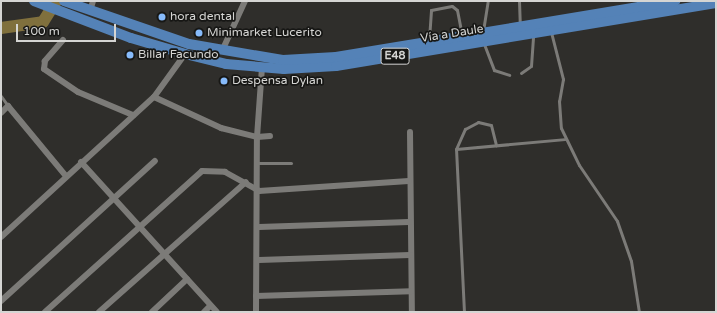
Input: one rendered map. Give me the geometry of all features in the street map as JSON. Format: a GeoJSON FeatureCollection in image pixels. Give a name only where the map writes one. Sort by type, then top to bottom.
{"type":"FeatureCollection","features":[{"type":"Feature","properties":{"kind":"highway","name":"Vía a Daule"},"geometry":{"type":"LineString","coordinates":[[34,1],[78,18],[185,54],[262,68],[336,66],[430,46],[533,29],[675,1]]}},
{"type":"Feature","properties":{"kind":"highway","name":"E48"},"geometry":{"type":"LineString","coordinates":[[64,1],[88,7]]}},
{"type":"Feature","properties":{"kind":"highway","name":"Vía a Daule"},"geometry":{"type":"LineString","coordinates":[[533,29],[550,31],[716,3]]}},
{"type":"Feature","properties":{"kind":"highway","name":"Vía a Daule"},"geometry":{"type":"LineString","coordinates":[[88,7],[222,51],[264,59],[304,59],[430,46]]}},
{"type":"Feature","properties":{"kind":"street"},"geometry":{"type":"LineString","coordinates":[[222,51],[245,1]]}},
{"type":"Feature","properties":{"kind":"street"},"geometry":{"type":"LineString","coordinates":[[63,40],[45,61],[44,69],[78,92],[134,115]]}},
{"type":"Feature","properties":{"kind":"street"},"geometry":{"type":"LineString","coordinates":[[1,237],[81,162],[154,97],[185,54]]}},
{"type":"Feature","properties":{"kind":"street"},"geometry":{"type":"LineString","coordinates":[[256,312],[259,227],[257,137],[262,68]]}},
{"type":"Feature","properties":{"kind":"street"},"geometry":{"type":"LineString","coordinates":[[154,97],[221,128],[257,137],[270,136]]}},
{"type":"Feature","properties":{"kind":"street"},"geometry":{"type":"LineString","coordinates":[[1,113],[8,106],[66,176]]}},
{"type":"Feature","properties":{"kind":"street"},"geometry":{"type":"LineString","coordinates":[[410,132],[409,222],[412,312]]}},
{"type":"Feature","properties":{"kind":"street"},"geometry":{"type":"LineString","coordinates":[[1,301],[114,200],[155,161]]}},
{"type":"Feature","properties":{"kind":"street"},"geometry":{"type":"LineString","coordinates":[[81,162],[138,227],[217,312]]}},
{"type":"Feature","properties":{"kind":"street"},"geometry":{"type":"LineString","coordinates":[[46,312],[138,227],[202,171],[225,172],[246,182],[259,191],[409,181]]}},
{"type":"Feature","properties":{"kind":"street"},"geometry":{"type":"LineString","coordinates":[[99,312],[246,182]]}},
{"type":"Feature","properties":{"kind":"street"},"geometry":{"type":"LineString","coordinates":[[259,227],[409,222]]}},
{"type":"Feature","properties":{"kind":"street"},"geometry":{"type":"LineString","coordinates":[[258,260],[410,255]]}},
{"type":"Feature","properties":{"kind":"street"},"geometry":{"type":"LineString","coordinates":[[152,312],[187,279]]}},
{"type":"Feature","properties":{"kind":"street"},"geometry":{"type":"LineString","coordinates":[[256,296],[411,291]]}},
{"type":"Feature","properties":{"kind":"street"},"geometry":{"type":"LineString","coordinates":[[204,312],[210,306]]}},
{"type":"Feature","properties":{"kind":"lane"},"geometry":{"type":"LineString","coordinates":[[488,1],[483,37],[494,70],[509,75]]}},
{"type":"Feature","properties":{"kind":"lane"},"geometry":{"type":"LineString","coordinates":[[519,1],[521,31]]}},
{"type":"Feature","properties":{"kind":"lane"},"geometry":{"type":"LineString","coordinates":[[430,46],[431,10],[452,6],[457,10],[463,40]]}},
{"type":"Feature","properties":{"kind":"lane"},"geometry":{"type":"LineString","coordinates":[[521,74],[531,66],[533,29]]}},
{"type":"Feature","properties":{"kind":"lane"},"geometry":{"type":"LineString","coordinates":[[550,31],[563,79],[559,112],[565,139],[617,221],[631,261],[639,312]]}},
{"type":"Feature","properties":{"kind":"lane"},"geometry":{"type":"LineString","coordinates":[[1,96],[8,106]]}},
{"type":"Feature","properties":{"kind":"lane"},"geometry":{"type":"LineString","coordinates":[[464,312],[456,149],[465,129],[478,122],[490,125],[496,145]]}},
{"type":"Feature","properties":{"kind":"lane"},"geometry":{"type":"LineString","coordinates":[[456,149],[565,139]]}},
{"type":"Feature","properties":{"kind":"lane"},"geometry":{"type":"LineString","coordinates":[[258,163],[291,163]]}},
{"type":"Feature","properties":{"kind":"waterway"},"geometry":{"type":"LineString","coordinates":[[1,28],[43,22],[56,1]]}},
{"type":"Feature","properties":{"kind":"place","name":"hora dental"},"geometry":{"type":"Point","coordinates":[162,17]}},
{"type":"Feature","properties":{"kind":"place","name":"Minimarket Lucerito"},"geometry":{"type":"Point","coordinates":[199,33]}},
{"type":"Feature","properties":{"kind":"place","name":"Billar Facundo"},"geometry":{"type":"Point","coordinates":[130,55]}},
{"type":"Feature","properties":{"kind":"place","name":"Despensa Dylan"},"geometry":{"type":"Point","coordinates":[224,81]}}]}
